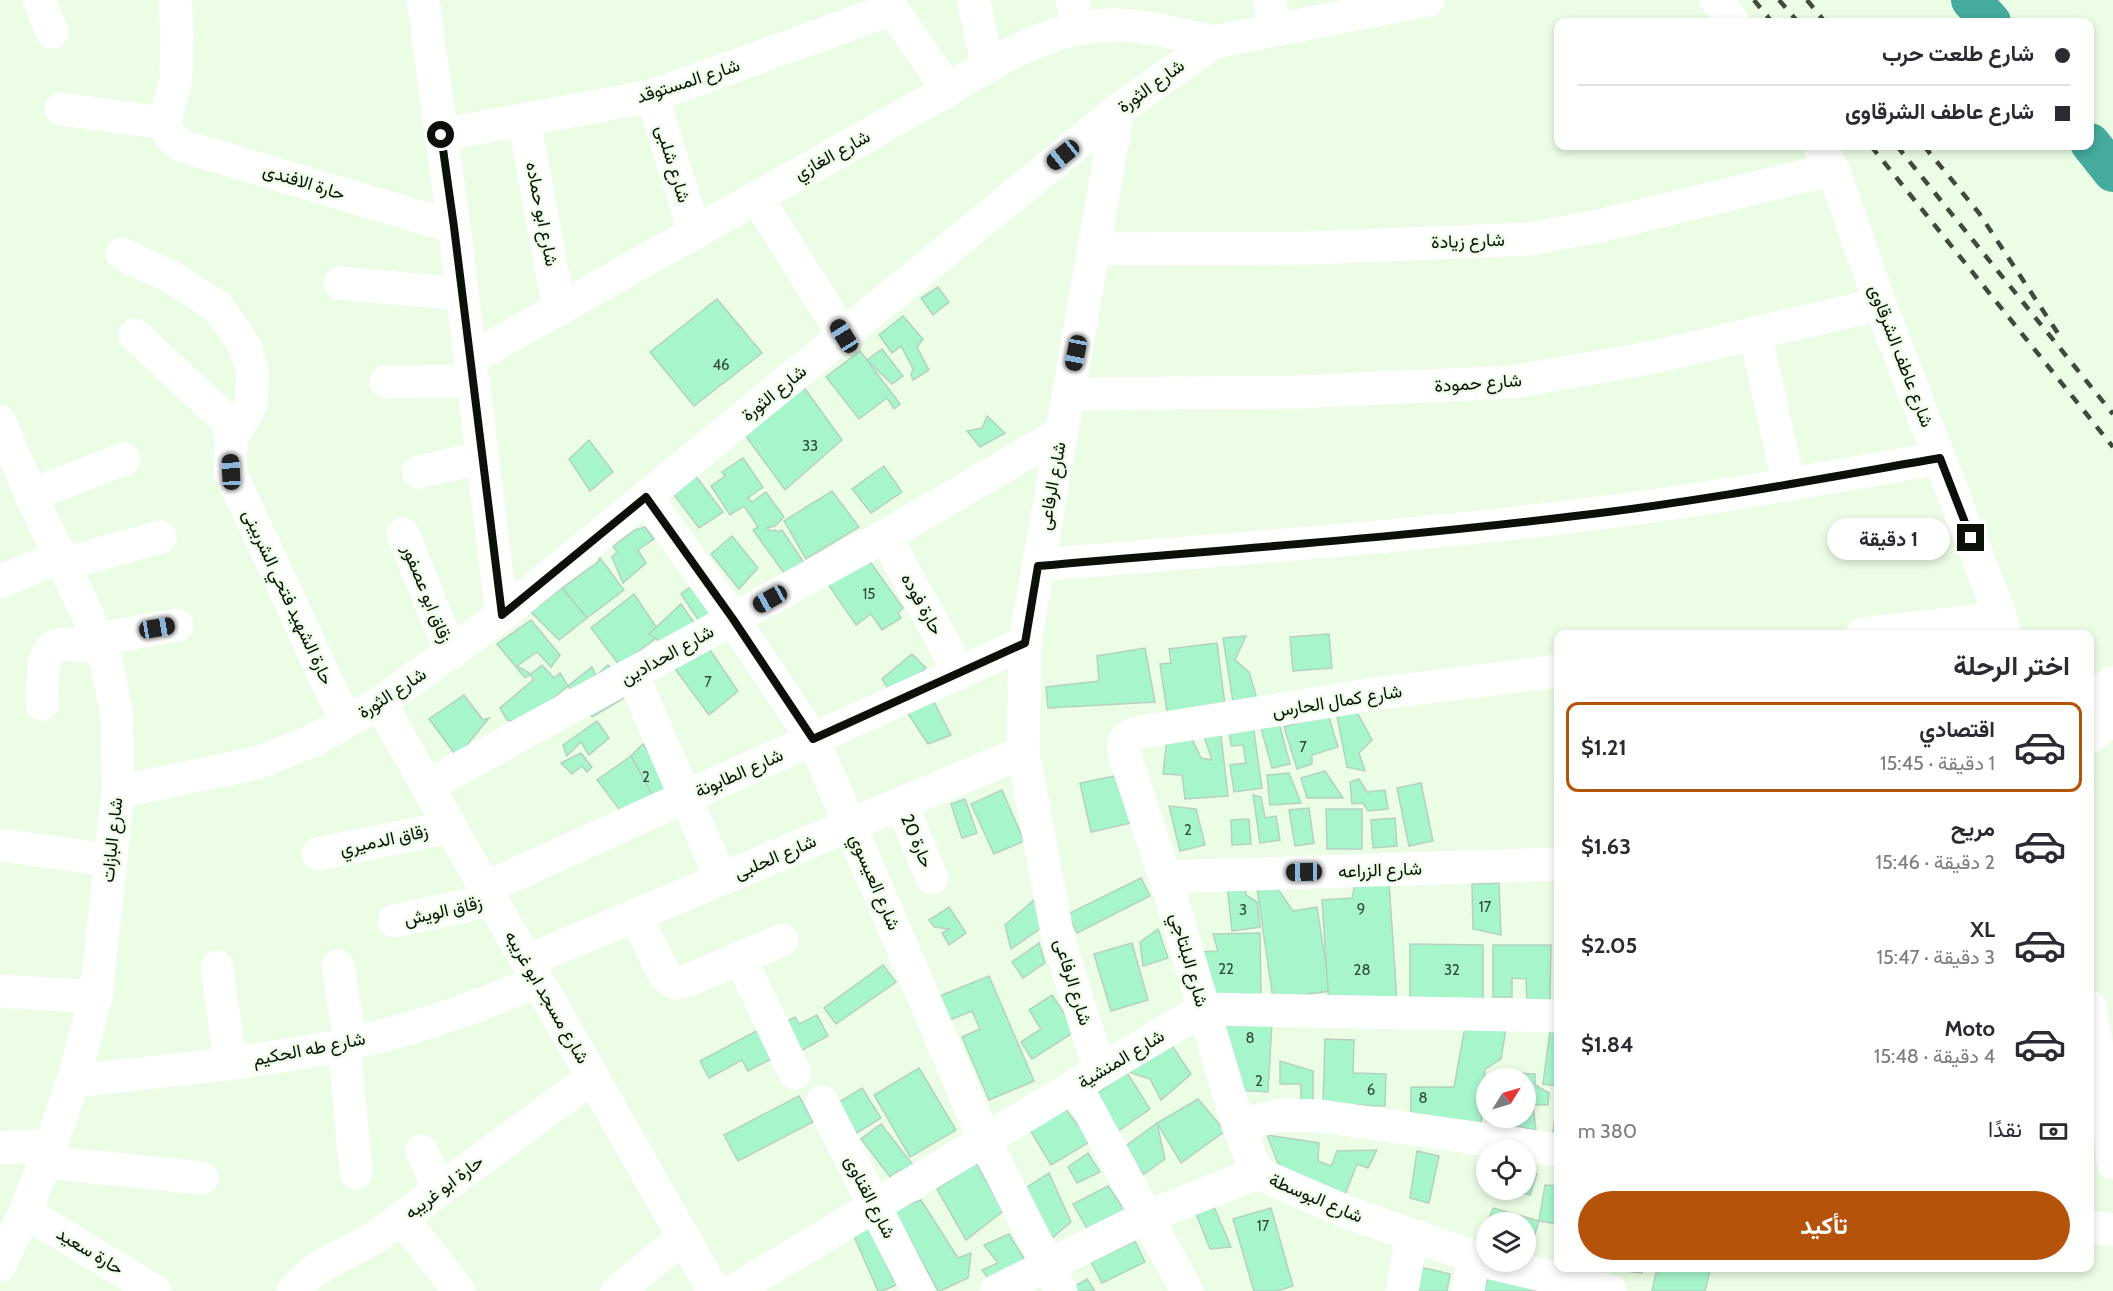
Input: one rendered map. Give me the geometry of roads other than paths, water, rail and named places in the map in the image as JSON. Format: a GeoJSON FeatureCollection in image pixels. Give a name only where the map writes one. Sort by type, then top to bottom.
{"type":"FeatureCollection","features":[{"type":"Feature","properties":{"kind":"street"},"geometry":{"type":"LineString","coordinates":[[39,0],[52,32]]}},
{"type":"Feature","properties":{"kind":"street"},"geometry":{"type":"LineString","coordinates":[[61,109],[164,123],[176,80],[175,0]]}},
{"type":"Feature","properties":{"kind":"street"},"geometry":{"type":"LineString","coordinates":[[423,0],[454,227],[502,615]]}},
{"type":"Feature","properties":{"kind":"street"},"geometry":{"type":"LineString","coordinates":[[973,0],[988,65]]}},
{"type":"Feature","properties":{"kind":"street"},"geometry":{"type":"LineString","coordinates":[[1716,0],[1730,18]]}},
{"type":"Feature","properties":{"kind":"street","name":"شارع الثورة"},"geometry":{"type":"LineString","coordinates":[[118,792],[257,764],[312,741],[380,703],[502,615],[1118,110],[1214,42],[1273,14],[1417,1]]}},
{"type":"Feature","properties":{"kind":"street"},"geometry":{"type":"LineString","coordinates":[[889,4],[948,90]]}},
{"type":"Feature","properties":{"kind":"street","name":"شارع المستوقد"},"geometry":{"type":"LineString","coordinates":[[441,135],[652,96],[889,4]]}},
{"type":"Feature","properties":{"kind":"street","name":"شارع الغازي"},"geometry":{"type":"LineString","coordinates":[[471,370],[559,309],[948,90],[988,65],[1045,38],[1075,14],[1114,25],[1143,27],[1214,42]]}},
{"type":"Feature","properties":{"kind":"street","name":"شارع شلبى"},"geometry":{"type":"LineString","coordinates":[[652,96],[695,233]]}},
{"type":"Feature","properties":{"kind":"street","name":"شارع الرفاعى"},"geometry":{"type":"LineString","coordinates":[[1118,110],[1025,643],[1023,752],[1058,938],[1088,1079],[1146,1217],[1187,1291]]}},
{"type":"Feature","properties":{"kind":"street","name":"شارع ابو حماده"},"geometry":{"type":"LineString","coordinates":[[524,120],[559,309]]}},
{"type":"Feature","properties":{"kind":"street","name":"حارة الافندى"},"geometry":{"type":"LineString","coordinates":[[164,123],[171,137],[182,146],[454,227]]}},
{"type":"Feature","properties":{"kind":"street","name":"شارع زيادة"},"geometry":{"type":"LineString","coordinates":[[1095,249],[1312,248],[1529,239],[1599,226],[1826,157]]}},
{"type":"Feature","properties":{"kind":"street","name":"شارع عاطف الشرقاوى"},"geometry":{"type":"LineString","coordinates":[[1826,157],[2003,626]]}},
{"type":"Feature","properties":{"kind":"street"},"geometry":{"type":"LineString","coordinates":[[757,198],[844,336]]}},
{"type":"Feature","properties":{"kind":"street","name":"حارة الشهيد فتحي الشربينى"},"geometry":{"type":"LineString","coordinates":[[122,254],[171,278],[218,307],[245,347],[253,373],[251,404],[230,447],[231,472],[346,722]]}},
{"type":"Feature","properties":{"kind":"street"},"geometry":{"type":"LineString","coordinates":[[340,283],[462,294]]}},
{"type":"Feature","properties":{"kind":"street","name":"شارع حمودة"},"geometry":{"type":"LineString","coordinates":[[1068,394],[1294,392],[1513,382],[1650,358],[1880,304]]}},
{"type":"Feature","properties":{"kind":"street"},"geometry":{"type":"LineString","coordinates":[[1755,333],[1789,485]]}},
{"type":"Feature","properties":{"kind":"street"},"geometry":{"type":"LineString","coordinates":[[135,335],[226,420],[233,437]]}},
{"type":"Feature","properties":{"kind":"street"},"geometry":{"type":"LineString","coordinates":[[386,382],[471,370]]}},
{"type":"Feature","properties":{"kind":"street","name":"شارع البازات"},"geometry":{"type":"LineString","coordinates":[[0,422],[17,481],[62,560],[100,643],[117,714],[118,792],[96,997],[73,1081],[48,1154],[25,1212],[0,1265]]}},
{"type":"Feature","properties":{"kind":"street","name":"شارع الحدادين"},"geometry":{"type":"LineString","coordinates":[[427,786],[885,536],[1061,433]]}},
{"type":"Feature","properties":{"kind":"street"},"geometry":{"type":"LineString","coordinates":[[418,472],[482,458]]}},
{"type":"Feature","properties":{"kind":"street"},"geometry":{"type":"LineString","coordinates":[[1038,566],[1400,535],[1576,516],[1789,485],[1940,458]]}},
{"type":"Feature","properties":{"kind":"street"},"geometry":{"type":"LineString","coordinates":[[17,481],[124,459]]}},
{"type":"Feature","properties":{"kind":"street","name":"شارع العيسوي"},"geometry":{"type":"LineString","coordinates":[[646,497],[733,619],[813,739],[984,1141],[1055,1278]]}},
{"type":"Feature","properties":{"kind":"street","name":"زقاق ابو عصفور"},"geometry":{"type":"LineString","coordinates":[[403,534],[451,654]]}},
{"type":"Feature","properties":{"kind":"street","name":"حارة فوده"},"geometry":{"type":"LineString","coordinates":[[885,536],[960,673]]}},
{"type":"Feature","properties":{"kind":"street"},"geometry":{"type":"LineString","coordinates":[[0,582],[62,560],[160,537]]}},
{"type":"Feature","properties":{"kind":"street"},"geometry":{"type":"LineString","coordinates":[[42,704],[45,656],[57,644],[100,643],[177,625]]}},
{"type":"Feature","properties":{"kind":"street"},"geometry":{"type":"LineString","coordinates":[[1932,630],[2003,626]]}},
{"type":"Feature","properties":{"kind":"street","name":"شارع الطابونة"},"geometry":{"type":"LineString","coordinates":[[488,894],[686,797],[1025,643]]}},
{"type":"Feature","properties":{"kind":"street","name":"شارع كمال الحارس"},"geometry":{"type":"LineString","coordinates":[[1123,746],[1126,738],[1135,733],[1374,694],[1554,672]]}},
{"type":"Feature","properties":{"kind":"street"},"geometry":{"type":"LineString","coordinates":[[632,674],[722,879]]}},
{"type":"Feature","properties":{"kind":"street"},"geometry":{"type":"LineString","coordinates":[[2094,696],[2113,682]]}},
{"type":"Feature","properties":{"kind":"street","name":"شارع مسجد ابو غريبه"},"geometry":{"type":"LineString","coordinates":[[380,703],[714,1291]]}},
{"type":"Feature","properties":{"kind":"street"},"geometry":{"type":"LineString","coordinates":[[2094,734],[2113,718]]}},
{"type":"Feature","properties":{"kind":"street","name":"شارع البلتاجي"},"geometry":{"type":"LineString","coordinates":[[1123,746],[1165,876],[1239,1125],[1257,1173]]}},
{"type":"Feature","properties":{"kind":"street","name":"شارع الحلبى"},"geometry":{"type":"LineString","coordinates":[[532,971],[635,915],[1023,752]]}},
{"type":"Feature","properties":{"kind":"street","name":"حارة 20"},"geometry":{"type":"LineString","coordinates":[[901,804],[932,878]]}},
{"type":"Feature","properties":{"kind":"street","name":"زقاق الدميري"},"geometry":{"type":"LineString","coordinates":[[318,854],[450,827]]}},
{"type":"Feature","properties":{"kind":"street"},"geometry":{"type":"LineString","coordinates":[[0,845],[110,860]]}},
{"type":"Feature","properties":{"kind":"street","name":"شارع الزراعه"},"geometry":{"type":"LineString","coordinates":[[1165,876],[1554,864]]}},
{"type":"Feature","properties":{"kind":"street","name":"زقاق الويش"},"geometry":{"type":"LineString","coordinates":[[394,921],[488,894]]}},
{"type":"Feature","properties":{"kind":"street"},"geometry":{"type":"LineString","coordinates":[[635,915],[665,976],[669,980],[681,983],[782,940]]}},
{"type":"Feature","properties":{"kind":"street"},"geometry":{"type":"LineString","coordinates":[[740,958],[795,1073]]}},
{"type":"Feature","properties":{"kind":"street"},"geometry":{"type":"LineString","coordinates":[[338,966],[347,1044],[356,1173]]}},
{"type":"Feature","properties":{"kind":"street"},"geometry":{"type":"LineString","coordinates":[[217,967],[230,1063]]}},
{"type":"Feature","properties":{"kind":"street","name":"شارع طه الحكيم"},"geometry":{"type":"LineString","coordinates":[[73,1081],[230,1063],[347,1044],[443,1018],[488,1003],[532,971]]}},
{"type":"Feature","properties":{"kind":"street"},"geometry":{"type":"LineString","coordinates":[[0,991],[96,997]]}},
{"type":"Feature","properties":{"kind":"street"},"geometry":{"type":"LineString","coordinates":[[1203,1009],[1554,1016]]}},
{"type":"Feature","properties":{"kind":"street","name":"شارع المنشية"},"geometry":{"type":"LineString","coordinates":[[734,1291],[1203,1009]]}},
{"type":"Feature","properties":{"kind":"street"},"geometry":{"type":"LineString","coordinates":[[2094,1035],[2111,1123],[2113,1163]]}},
{"type":"Feature","properties":{"kind":"street","name":"حارة ابو غريبه"},"geometry":{"type":"LineString","coordinates":[[293,1291],[312,1273],[361,1246],[402,1218],[593,1077]]}},
{"type":"Feature","properties":{"kind":"street","name":"شارع القناوى"},"geometry":{"type":"LineString","coordinates":[[822,1102],[918,1291]]}},
{"type":"Feature","properties":{"kind":"street"},"geometry":{"type":"LineString","coordinates":[[1239,1125],[1282,1115],[1321,1116],[1554,1149]]}},
{"type":"Feature","properties":{"kind":"street"},"geometry":{"type":"LineString","coordinates":[[0,1148],[201,1178]]}},
{"type":"Feature","properties":{"kind":"street"},"geometry":{"type":"LineString","coordinates":[[422,1151],[439,1191]]}},
{"type":"Feature","properties":{"kind":"street","name":"شارع البوسطة"},"geometry":{"type":"LineString","coordinates":[[996,1291],[1055,1278],[1146,1217],[1257,1173],[1349,1213],[1476,1258]]}},
{"type":"Feature","properties":{"kind":"street","name":"حارة سعيد"},"geometry":{"type":"LineString","coordinates":[[25,1212],[155,1291]]}},
{"type":"Feature","properties":{"kind":"street"},"geometry":{"type":"LineString","coordinates":[[402,1218],[459,1291]]}},
{"type":"Feature","properties":{"kind":"street"},"geometry":{"type":"LineString","coordinates":[[2094,1228],[2113,1230]]}},
{"type":"Feature","properties":{"kind":"street"},"geometry":{"type":"LineString","coordinates":[[1402,1291],[1412,1236]]}},
{"type":"Feature","properties":{"kind":"street"},"geometry":{"type":"LineString","coordinates":[[617,1291],[684,1237]]}},
{"type":"Feature","properties":{"kind":"street"},"geometry":{"type":"LineString","coordinates":[[1468,1291],[1477,1272]]}},
{"type":"Feature","properties":{"kind":"street","name":"شارع البوسطة"},"geometry":{"type":"LineString","coordinates":[[1528,1272],[1592,1289]]}},
{"type":"Feature","properties":{"kind":"waterway"},"geometry":{"type":"LineString","coordinates":[[1971,0],[1987,18]]}},
{"type":"Feature","properties":{"kind":"waterway"},"geometry":{"type":"LineString","coordinates":[[2094,148],[2113,172]]}},
{"type":"Feature","properties":{"kind":"railway"},"geometry":{"type":"LineString","coordinates":[[1754,0],[1769,18]]}},
{"type":"Feature","properties":{"kind":"railway"},"geometry":{"type":"LineString","coordinates":[[1779,0],[1795,18]]}},
{"type":"Feature","properties":{"kind":"railway"},"geometry":{"type":"LineString","coordinates":[[1807,0],[1822,18]]}},
{"type":"Feature","properties":{"kind":"railway"},"geometry":{"type":"LineString","coordinates":[[1874,150],[2113,447]]}},
{"type":"Feature","properties":{"kind":"railway"},"geometry":{"type":"LineString","coordinates":[[1900,150],[2113,414]]}},
{"type":"Feature","properties":{"kind":"railway"},"geometry":{"type":"LineString","coordinates":[[1927,150],[1979,213],[2059,335]]}}]}
